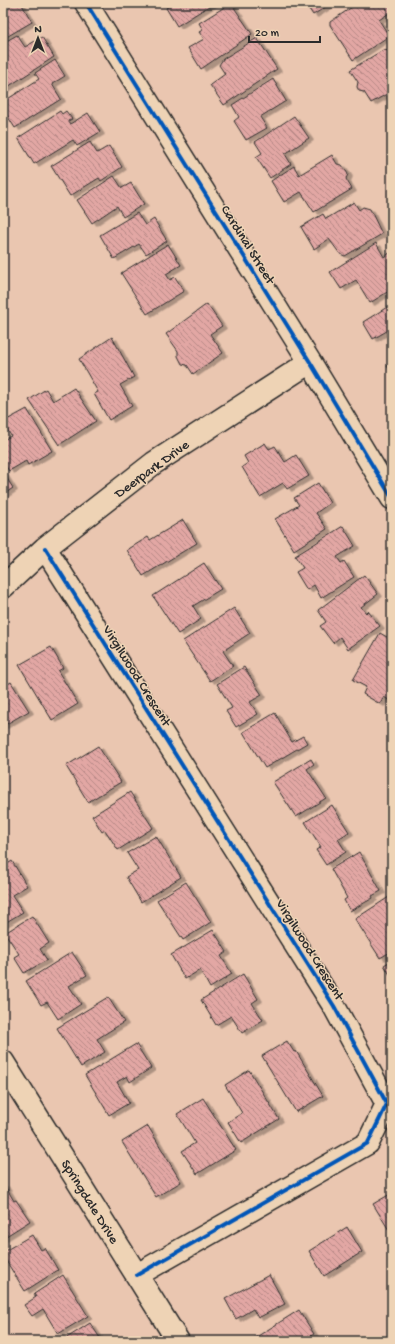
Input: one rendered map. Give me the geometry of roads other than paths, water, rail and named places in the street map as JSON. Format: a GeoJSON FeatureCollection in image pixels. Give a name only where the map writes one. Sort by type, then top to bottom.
{"type":"FeatureCollection","features":[{"type":"Feature","properties":{"kind":"street","name":"Cardinal Street"},"geometry":{"type":"LineString","coordinates":[[86,3],[310,362],[392,498]]}},
{"type":"Feature","properties":{"kind":"street","name":"Deerpark Drive"},"geometry":{"type":"LineString","coordinates":[[3,587],[45,548],[154,463],[310,362]]}},
{"type":"Feature","properties":{"kind":"street","name":"Virgilwood Crescent"},"geometry":{"type":"LineString","coordinates":[[45,548],[334,1006],[386,1104],[368,1143],[137,1275]]}},
{"type":"Feature","properties":{"kind":"street","name":"Springdale Drive"},"geometry":{"type":"LineString","coordinates":[[3,1062],[178,1341]]}}]}
